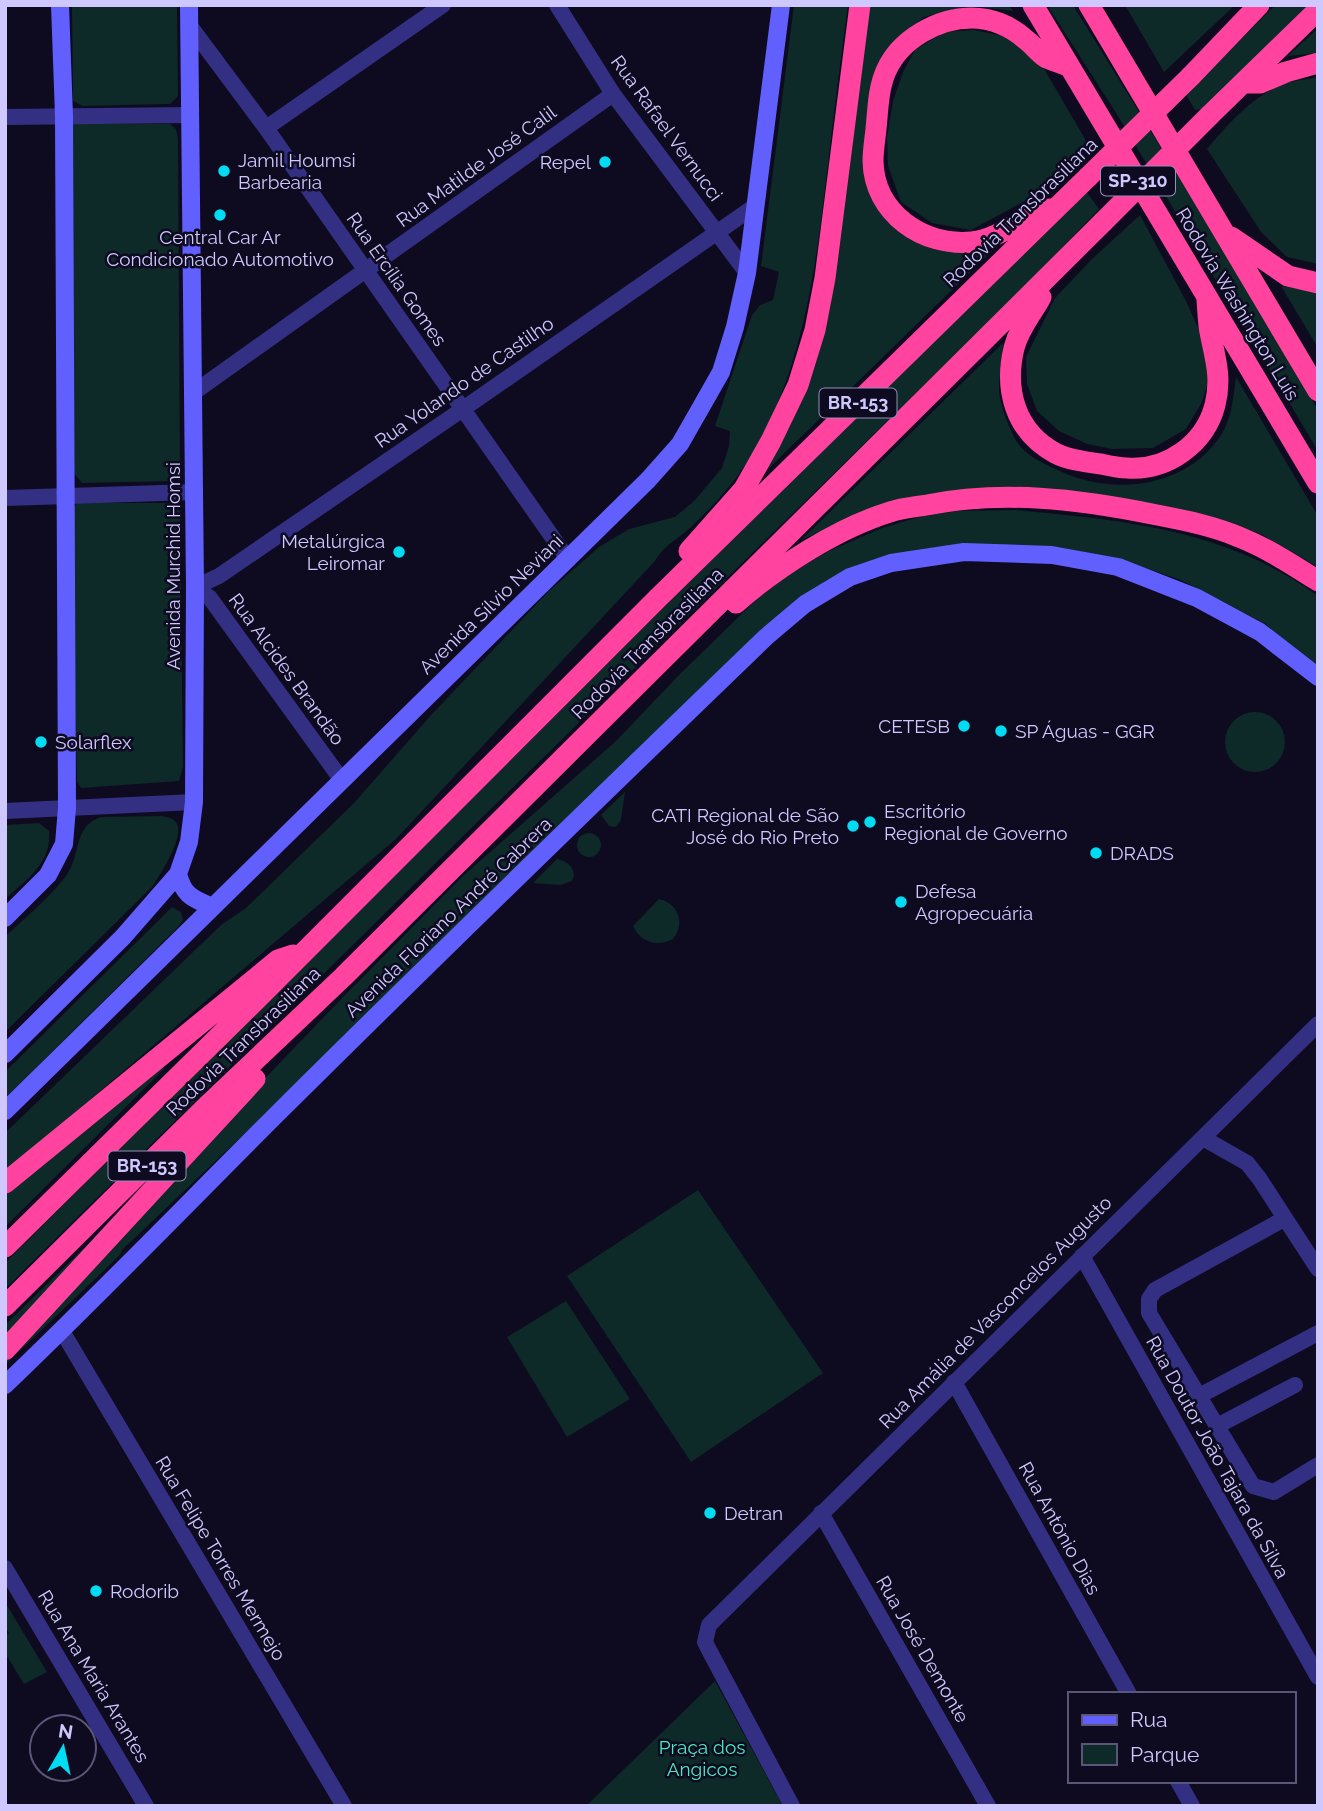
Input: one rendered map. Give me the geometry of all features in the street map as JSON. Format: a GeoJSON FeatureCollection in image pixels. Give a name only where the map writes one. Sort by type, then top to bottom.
{"type":"FeatureCollection","features":[{"type":"Feature","properties":{"kind":"highway"},"geometry":{"type":"LineString","coordinates":[[659,597],[679,562],[744,489],[798,385],[815,330],[825,278],[860,5]]}},
{"type":"Feature","properties":{"kind":"highway","name":"Rodovia Washington Luís"},"geometry":{"type":"LineString","coordinates":[[1032,5],[1318,483]]}},
{"type":"Feature","properties":{"kind":"highway","name":"Rodovia Washington Luís"},"geometry":{"type":"LineString","coordinates":[[1089,5],[1318,391]]}},
{"type":"Feature","properties":{"kind":"highway","name":"Rodovia Transbrasiliana"},"geometry":{"type":"LineString","coordinates":[[5,1247],[659,597],[1191,76],[1259,5]]}},
{"type":"Feature","properties":{"kind":"highway","name":"Rodovia Transbrasiliana"},"geometry":{"type":"LineString","coordinates":[[5,1306],[290,1028],[1318,10]]}},
{"type":"Feature","properties":{"kind":"highway"},"geometry":{"type":"LineString","coordinates":[[1055,208],[1032,214],[999,233],[974,242],[945,242],[918,233],[895,216],[880,192],[873,163],[879,99],[886,70],[902,49],[923,31],[947,20],[974,18],[998,22],[1023,37],[1044,56],[1070,67]]}},
{"type":"Feature","properties":{"kind":"highway"},"geometry":{"type":"LineString","coordinates":[[1243,83],[1260,83],[1318,63]]}},
{"type":"Feature","properties":{"kind":"highway"},"geometry":{"type":"LineString","coordinates":[[1225,233],[1288,276],[1318,284]]}},
{"type":"Feature","properties":{"kind":"highway"},"geometry":{"type":"LineString","coordinates":[[1053,273],[1014,345],[1010,370],[1011,395],[1020,422],[1033,437],[1056,453],[1083,462],[1129,469],[1152,466],[1172,459],[1191,446],[1205,428],[1215,406],[1219,381],[1207,295]]}},
{"type":"Feature","properties":{"kind":"highway"},"geometry":{"type":"LineString","coordinates":[[685,636],[715,621],[752,589],[838,533],[891,511],[948,500],[999,496],[1060,499],[1202,524],[1241,537],[1286,560],[1318,581]]}},
{"type":"Feature","properties":{"kind":"highway"},"geometry":{"type":"LineString","coordinates":[[5,1182],[278,960],[304,951]]}},
{"type":"Feature","properties":{"kind":"highway"},"geometry":{"type":"LineString","coordinates":[[5,1350],[277,1055],[290,1028]]}},
{"type":"Feature","properties":{"kind":"main road"},"geometry":{"type":"LineString","coordinates":[[5,918],[48,875],[64,844],[67,808],[64,116],[60,5]]}},
{"type":"Feature","properties":{"kind":"main road","name":"Avenida Murchid Homsi"},"geometry":{"type":"LineString","coordinates":[[5,1054],[123,937],[178,874],[189,842],[194,802],[195,587],[189,5]]}},
{"type":"Feature","properties":{"kind":"main road","name":"Avenida Sílvio Neviani"},"geometry":{"type":"LineString","coordinates":[[5,1111],[648,480],[680,444],[721,372],[736,327],[747,273],[781,5]]}},
{"type":"Feature","properties":{"kind":"main road","name":"Avenida Floriano André Cabrera"},"geometry":{"type":"LineString","coordinates":[[5,1385],[503,891],[766,637],[804,604],[850,577],[891,563],[964,552],[1052,555],[1118,567],[1197,598],[1260,632],[1318,677]]}},
{"type":"Feature","properties":{"kind":"main road"},"geometry":{"type":"LineString","coordinates":[[178,874],[183,891],[212,907]]}},
{"type":"Feature","properties":{"kind":"street"},"geometry":{"type":"LineString","coordinates":[[266,128],[443,5]]}},
{"type":"Feature","properties":{"kind":"street","name":"Rua Rafael Vernucci"},"geometry":{"type":"LineString","coordinates":[[557,5],[613,94],[747,273]]}},
{"type":"Feature","properties":{"kind":"street","name":"Rua Ercília Gomes"},"geometry":{"type":"LineString","coordinates":[[190,26],[266,128],[567,558]]}},
{"type":"Feature","properties":{"kind":"street","name":"Rua Matilde José Calil"},"geometry":{"type":"LineString","coordinates":[[193,393],[613,94]]}},
{"type":"Feature","properties":{"kind":"street"},"geometry":{"type":"LineString","coordinates":[[5,117],[191,115]]}},
{"type":"Feature","properties":{"kind":"street","name":"Rua Yolando de Castilho"},"geometry":{"type":"LineString","coordinates":[[195,587],[219,576],[755,206]]}},
{"type":"Feature","properties":{"kind":"street"},"geometry":{"type":"LineString","coordinates":[[5,498],[194,492]]}},
{"type":"Feature","properties":{"kind":"street","name":"Rua Alcides Brandão"},"geometry":{"type":"LineString","coordinates":[[195,587],[210,598],[341,779]]}},
{"type":"Feature","properties":{"kind":"street"},"geometry":{"type":"LineString","coordinates":[[5,811],[194,802]]}},
{"type":"Feature","properties":{"kind":"street","name":"Rua Amália de Vasconcelos Augusto"},"geometry":{"type":"LineString","coordinates":[[792,1806],[705,1642],[706,1633],[714,1618],[1318,1024]]}},
{"type":"Feature","properties":{"kind":"street"},"geometry":{"type":"LineString","coordinates":[[1203,1138],[1247,1163],[1318,1269]]}},
{"type":"Feature","properties":{"kind":"street"},"geometry":{"type":"LineString","coordinates":[[1284,1219],[1155,1290],[1149,1300],[1149,1312],[1253,1486],[1274,1492],[1318,1465]]}},
{"type":"Feature","properties":{"kind":"street","name":"Rua Doutor João Tajara da Silva"},"geometry":{"type":"LineString","coordinates":[[1082,1256],[1318,1678]]}},
{"type":"Feature","properties":{"kind":"street","name":"Rua Felipe Torres Mermejo"},"geometry":{"type":"LineString","coordinates":[[61,1331],[344,1806]]}},
{"type":"Feature","properties":{"kind":"street"},"geometry":{"type":"LineString","coordinates":[[1199,1396],[1318,1333]]}},
{"type":"Feature","properties":{"kind":"street","name":"Rua Antônio Dias"},"geometry":{"type":"LineString","coordinates":[[954,1382],[1128,1692]]}},
{"type":"Feature","properties":{"kind":"street"},"geometry":{"type":"LineString","coordinates":[[1217,1426],[1295,1385]]}},
{"type":"Feature","properties":{"kind":"street","name":"Rua José Demonte"},"geometry":{"type":"LineString","coordinates":[[821,1513],[988,1806]]}},
{"type":"Feature","properties":{"kind":"street","name":"Rua Ana Maria Arantes"},"geometry":{"type":"LineString","coordinates":[[5,1568],[146,1806]]}},
{"type":"Feature","properties":{"kind":"street"},"geometry":{"type":"LineString","coordinates":[[1179,1783],[1192,1806]]}},
{"type":"Feature","properties":{"kind":"green space"},"geometry":{"type":"Polygon","coordinates":[[[72,5],[177,5],[178,96],[170,104],[83,106],[73,101],[72,5]]]}},
{"type":"Feature","properties":{"kind":"green space"},"geometry":{"type":"Polygon","coordinates":[[[794,5],[848,5],[819,234],[807,304],[789,372],[777,405],[748,461],[713,505],[664,549],[396,839],[5,1172],[5,1133],[221,925],[246,908],[354,803],[432,714],[550,590],[599,547],[629,529],[675,517],[694,501],[722,468],[729,446],[730,431],[715,426],[752,315],[760,305],[773,300],[779,272],[761,266],[794,5]]]}},
{"type":"Feature","properties":{"kind":"green space"},"geometry":{"type":"Polygon","coordinates":[[[868,5],[1009,5],[1013,11],[969,6],[924,17],[898,38],[877,75],[877,202],[939,248],[992,251],[767,470],[815,363],[830,306],[868,5]]]}},
{"type":"Feature","properties":{"kind":"green space"},"geometry":{"type":"Polygon","coordinates":[[[1047,5],[1073,5],[1240,276],[1318,410],[1318,451],[1118,116],[1047,5]]]}},
{"type":"Feature","properties":{"kind":"green space"},"geometry":{"type":"Polygon","coordinates":[[[1125,5],[1235,5],[1164,72],[1125,5]]]}},
{"type":"Feature","properties":{"kind":"green space"},"geometry":{"type":"Polygon","coordinates":[[[1275,5],[1309,5],[1204,109],[1195,110],[1186,95],[1275,5]]]}},
{"type":"Feature","properties":{"kind":"green space"},"geometry":{"type":"Polygon","coordinates":[[[1318,28],[1318,53],[1288,56],[1318,28]]]}},
{"type":"Feature","properties":{"kind":"green space"},"geometry":{"type":"Polygon","coordinates":[[[973,30],[1005,36],[1043,67],[1088,144],[1065,171],[1038,194],[971,230],[932,223],[901,202],[888,166],[887,137],[893,101],[903,72],[915,50],[944,32],[973,30]]]}},
{"type":"Feature","properties":{"kind":"green space"},"geometry":{"type":"Polygon","coordinates":[[[1318,77],[1318,264],[1287,257],[1261,232],[1207,149],[1234,119],[1266,93],[1290,82],[1318,77]]]}},
{"type":"Feature","properties":{"kind":"green space"},"geometry":{"type":"Polygon","coordinates":[[[73,124],[170,124],[176,129],[180,472],[174,481],[82,483],[73,472],[69,134],[73,124]]]}},
{"type":"Feature","properties":{"kind":"green space"},"geometry":{"type":"Polygon","coordinates":[[[1086,191],[1099,209],[1020,291],[5,1289],[5,1263],[1086,191]]]}},
{"type":"Feature","properties":{"kind":"green space"},"geometry":{"type":"Polygon","coordinates":[[[1140,215],[1201,334],[1211,373],[1202,402],[1186,429],[1153,448],[1112,449],[1087,444],[1059,431],[1037,411],[1027,384],[1026,357],[1055,298],[1140,215]]]}},
{"type":"Feature","properties":{"kind":"green space"},"geometry":{"type":"Polygon","coordinates":[[[1281,286],[1318,292],[1318,348],[1281,286]]]}},
{"type":"Feature","properties":{"kind":"green space"},"geometry":{"type":"Polygon","coordinates":[[[1003,343],[999,391],[1007,421],[1018,443],[1028,454],[1046,465],[1080,479],[1102,483],[1146,483],[1187,468],[1204,455],[1227,424],[1236,377],[1318,516],[1318,567],[1259,533],[1209,517],[1113,500],[873,509],[801,540],[1003,343]]]}},
{"type":"Feature","properties":{"kind":"green space"},"geometry":{"type":"Polygon","coordinates":[[[77,503],[172,503],[180,511],[183,767],[179,781],[81,788],[77,781],[71,513],[77,503]]]}},
{"type":"Feature","properties":{"kind":"green space"},"geometry":{"type":"Polygon","coordinates":[[[1017,510],[1136,524],[1174,532],[1248,556],[1283,574],[1318,596],[1318,667],[1264,623],[1181,580],[1119,559],[1059,547],[969,547],[840,575],[419,961],[412,974],[5,1365],[5,1359],[227,1118],[344,996],[464,875],[616,741],[756,600],[786,576],[829,551],[882,528],[919,517],[957,511],[1017,510]]]}},
{"type":"Feature","properties":{"kind":"green space"},"geometry":{"type":"Polygon","coordinates":[[[1249,712],[1261,712],[1280,725],[1285,742],[1283,754],[1272,767],[1261,772],[1249,772],[1230,759],[1225,748],[1225,736],[1238,717],[1249,712]]]}},
{"type":"Feature","properties":{"kind":"green space"},"geometry":{"type":"Polygon","coordinates":[[[625,792],[621,820],[616,827],[609,826],[601,815],[625,792]]]}},
{"type":"Feature","properties":{"kind":"green space"},"geometry":{"type":"Polygon","coordinates":[[[162,816],[176,822],[177,838],[152,887],[5,1032],[5,937],[61,883],[72,865],[80,836],[87,825],[101,817],[162,816]]]}},
{"type":"Feature","properties":{"kind":"green space"},"geometry":{"type":"Polygon","coordinates":[[[39,823],[49,831],[49,842],[42,861],[5,899],[5,825],[39,823]]]}},
{"type":"Feature","properties":{"kind":"green space"},"geometry":{"type":"Polygon","coordinates":[[[589,833],[600,840],[601,845],[594,856],[589,857],[578,850],[577,845],[584,834],[589,833]]]}},
{"type":"Feature","properties":{"kind":"green space"},"geometry":{"type":"Polygon","coordinates":[[[557,859],[571,867],[574,873],[572,881],[561,885],[533,883],[557,859]]]}},
{"type":"Feature","properties":{"kind":"green space"},"geometry":{"type":"Polygon","coordinates":[[[659,899],[675,909],[679,927],[673,939],[656,943],[645,940],[633,926],[659,899]]]}},
{"type":"Feature","properties":{"kind":"green space"},"geometry":{"type":"Polygon","coordinates":[[[172,907],[181,912],[183,920],[178,927],[5,1098],[5,1072],[172,907]]]}},
{"type":"Feature","properties":{"kind":"green space"},"geometry":{"type":"Polygon","coordinates":[[[163,1065],[164,1069],[5,1227],[5,1192],[163,1065]]]}},
{"type":"Feature","properties":{"kind":"green space"},"geometry":{"type":"Polygon","coordinates":[[[698,1190],[823,1373],[691,1462],[567,1276],[698,1190]]]}},
{"type":"Feature","properties":{"kind":"green space"},"geometry":{"type":"Polygon","coordinates":[[[91,1241],[5,1342],[5,1325],[91,1241]]]}},
{"type":"Feature","properties":{"kind":"green space"},"geometry":{"type":"Polygon","coordinates":[[[566,1301],[630,1399],[567,1437],[507,1337],[566,1301]]]}},
{"type":"Feature","properties":{"kind":"green space"},"geometry":{"type":"Polygon","coordinates":[[[5,1602],[47,1672],[24,1684],[5,1653],[5,1636],[9,1633],[5,1627],[5,1602]]]}},
{"type":"Feature","properties":{"kind":"green space","name":"Praça dos Angicos"},"geometry":{"type":"Polygon","coordinates":[[[715,1681],[781,1803],[783,1802],[776,1806],[586,1806],[715,1681]]]}},
{"type":"Feature","properties":{"kind":"place","name":"Repel"},"geometry":{"type":"Point","coordinates":[605,162]}},
{"type":"Feature","properties":{"kind":"place","name":"Jamil Houmsi Barbearia"},"geometry":{"type":"Point","coordinates":[224,171]}},
{"type":"Feature","properties":{"kind":"place","name":"Central Car Ar Condicionado Automotivo"},"geometry":{"type":"Point","coordinates":[220,215]}},
{"type":"Feature","properties":{"kind":"place","name":"Metalúrgica Leiromar"},"geometry":{"type":"Point","coordinates":[399,552]}},
{"type":"Feature","properties":{"kind":"place","name":"CETESB"},"geometry":{"type":"Point","coordinates":[964,726]}},
{"type":"Feature","properties":{"kind":"place","name":"SP Águas - GGR"},"geometry":{"type":"Point","coordinates":[1001,731]}},
{"type":"Feature","properties":{"kind":"place","name":"Solarflex"},"geometry":{"type":"Point","coordinates":[41,742]}},
{"type":"Feature","properties":{"kind":"place","name":"Escritório Regional de Governo"},"geometry":{"type":"Point","coordinates":[870,822]}},
{"type":"Feature","properties":{"kind":"place","name":"CATI Regional de São José do Rio Preto"},"geometry":{"type":"Point","coordinates":[853,826]}},
{"type":"Feature","properties":{"kind":"place","name":"DRADS"},"geometry":{"type":"Point","coordinates":[1096,853]}},
{"type":"Feature","properties":{"kind":"place","name":"Defesa Agropecuária"},"geometry":{"type":"Point","coordinates":[901,902]}},
{"type":"Feature","properties":{"kind":"place","name":"Detran"},"geometry":{"type":"Point","coordinates":[710,1513]}},
{"type":"Feature","properties":{"kind":"place","name":"Rodorib"},"geometry":{"type":"Point","coordinates":[96,1591]}}]}
